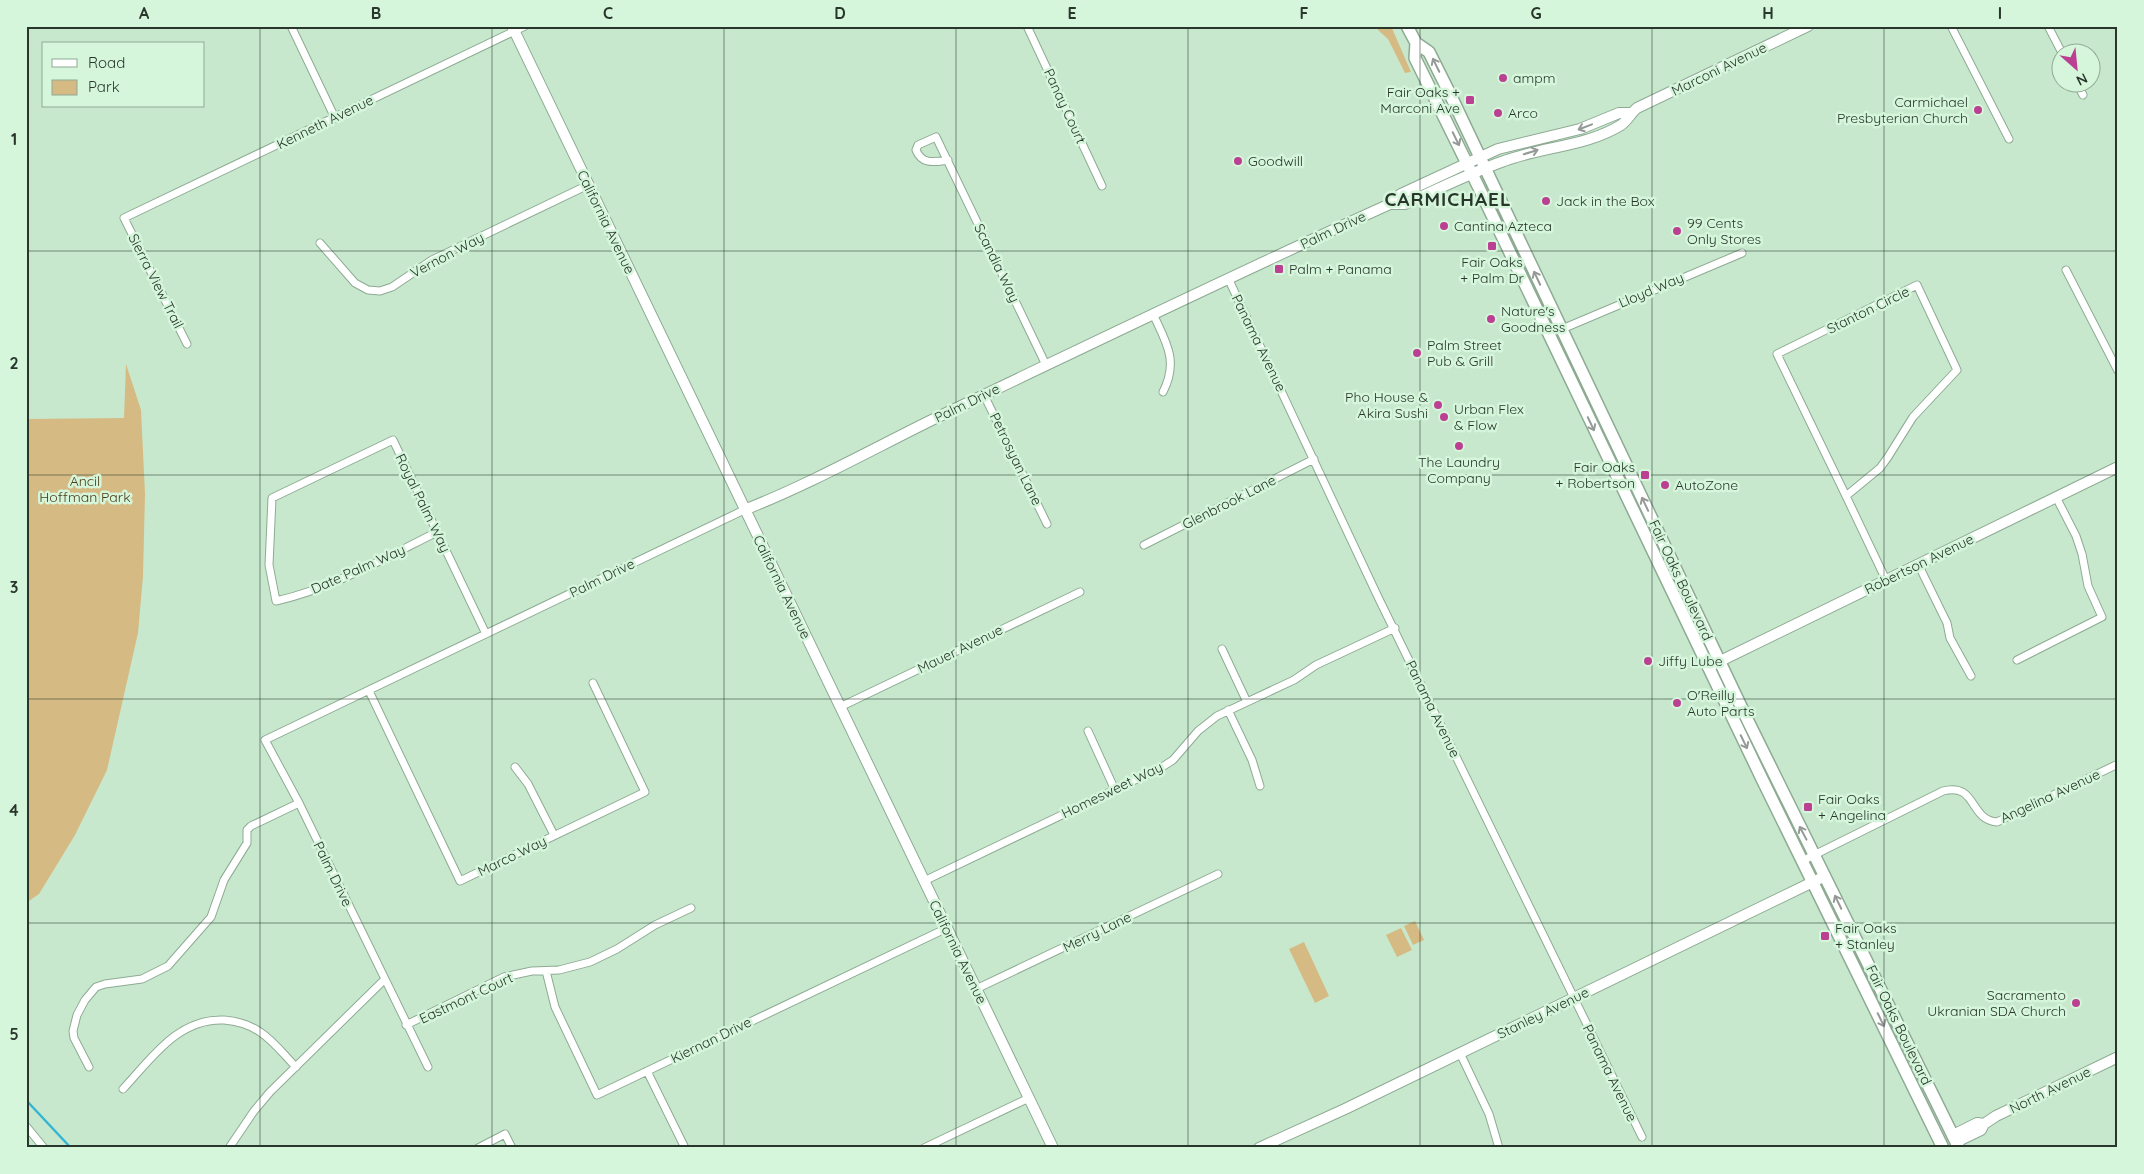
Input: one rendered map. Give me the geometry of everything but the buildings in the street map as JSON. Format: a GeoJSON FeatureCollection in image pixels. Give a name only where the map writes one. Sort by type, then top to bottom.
{"type":"FeatureCollection","features":[{"type":"Feature","properties":{"kind":"main road","name":"Fair Oaks Boulevard"},"geometry":{"type":"LineString","coordinates":[[1408,26],[1416,43],[1415,58],[1467,162],[1708,667],[1943,1148]]}},
{"type":"Feature","properties":{"kind":"main road","name":"Fair Oaks Boulevard"},"geometry":{"type":"LineString","coordinates":[[1416,43],[1429,52],[1720,661],[1956,1141]]}},
{"type":"Feature","properties":{"kind":"main road"},"geometry":{"type":"LineString","coordinates":[[1542,320],[1551,325],[1591,405],[1600,412]]}},
{"type":"Feature","properties":{"kind":"main road"},"geometry":{"type":"LineString","coordinates":[[1896,1050],[1905,1055],[1908,1060],[1945,1135],[1951,1141],[1956,1141]]}},
{"type":"Feature","properties":{"kind":"street"},"geometry":{"type":"LineString","coordinates":[[291,26],[335,118]]}},
{"type":"Feature","properties":{"kind":"street","name":"Kenneth Avenue"},"geometry":{"type":"LineString","coordinates":[[124,218],[335,118],[513,29],[525,26]]}},
{"type":"Feature","properties":{"kind":"street","name":"Panay Court"},"geometry":{"type":"LineString","coordinates":[[1027,26],[1102,186]]}},
{"type":"Feature","properties":{"kind":"street","name":"Marconi Avenue"},"geometry":{"type":"LineString","coordinates":[[1467,162],[1498,149],[1580,129],[1619,113],[1630,113],[1808,26]]}},
{"type":"Feature","properties":{"kind":"street"},"geometry":{"type":"LineString","coordinates":[[1951,26],[2009,139]]}},
{"type":"Feature","properties":{"kind":"street"},"geometry":{"type":"LineString","coordinates":[[2048,26],[2056,42]]}},
{"type":"Feature","properties":{"kind":"street","name":"California Avenue"},"geometry":{"type":"LineString","coordinates":[[513,29],[1053,1148]]}},
{"type":"Feature","properties":{"kind":"street","name":"Marconi Avenue"},"geometry":{"type":"LineString","coordinates":[[1486,168],[1539,150],[1587,139],[1623,124],[1630,113]]}},
{"type":"Feature","properties":{"kind":"street","name":"Scandia Way"},"geometry":{"type":"LineString","coordinates":[[948,160],[925,162],[919,157],[916,150],[922,142],[936,136],[948,160],[1046,365]]}},
{"type":"Feature","properties":{"kind":"street","name":"Palm Drive"},"geometry":{"type":"LineString","coordinates":[[428,1067],[299,803],[265,740],[744,510],[786,493],[1152,314],[1390,204],[1401,194],[1467,162]]}},
{"type":"Feature","properties":{"kind":"street","name":"Palm Drive"},"geometry":{"type":"LineString","coordinates":[[1390,204],[1405,204],[1486,168]]}},
{"type":"Feature","properties":{"kind":"street","name":"Vernon Way"},"geometry":{"type":"LineString","coordinates":[[320,243],[355,283],[368,290],[380,290],[392,287],[432,260],[588,185]]}},
{"type":"Feature","properties":{"kind":"street","name":"Sierra View Trail"},"geometry":{"type":"LineString","coordinates":[[124,218],[187,344]]}},
{"type":"Feature","properties":{"kind":"street","name":"Lloyd Way"},"geometry":{"type":"LineString","coordinates":[[1562,329],[1742,253]]}},
{"type":"Feature","properties":{"kind":"street"},"geometry":{"type":"LineString","coordinates":[[2066,270],[2118,371]]}},
{"type":"Feature","properties":{"kind":"street","name":"Panama Avenue"},"geometry":{"type":"LineString","coordinates":[[1228,278],[1573,999],[1642,1138]]}},
{"type":"Feature","properties":{"kind":"street","name":"Stanton Circle"},"geometry":{"type":"LineString","coordinates":[[1846,496],[1880,468],[1913,417],[1957,370],[1917,285],[1778,354],[1886,580]]}},
{"type":"Feature","properties":{"kind":"street"},"geometry":{"type":"LineString","coordinates":[[1152,314],[1171,356],[1170,376],[1163,392]]}},
{"type":"Feature","properties":{"kind":"street","name":"Petrosyan Lane"},"geometry":{"type":"LineString","coordinates":[[984,395],[1047,524]]}},
{"type":"Feature","properties":{"kind":"street","name":"Royal Palm Way"},"geometry":{"type":"LineString","coordinates":[[276,601],[269,565],[272,498],[393,440],[486,634]]}},
{"type":"Feature","properties":{"kind":"street","name":"Glenbrook Lane"},"geometry":{"type":"LineString","coordinates":[[1144,545],[1314,459]]}},
{"type":"Feature","properties":{"kind":"street","name":"Robertson Avenue"},"geometry":{"type":"LineString","coordinates":[[1708,667],[2118,466]]}},
{"type":"Feature","properties":{"kind":"street"},"geometry":{"type":"LineString","coordinates":[[2017,660],[2102,618],[2088,586],[2082,554],[2076,536],[2056,497]]}},
{"type":"Feature","properties":{"kind":"street","name":"Date Palm Way"},"geometry":{"type":"LineString","coordinates":[[276,601],[337,581],[437,532]]}},
{"type":"Feature","properties":{"kind":"street"},"geometry":{"type":"LineString","coordinates":[[1918,564],[1947,623],[1950,638],[1971,676]]}},
{"type":"Feature","properties":{"kind":"street","name":"Mauer Avenue"},"geometry":{"type":"LineString","coordinates":[[840,707],[1080,592]]}},
{"type":"Feature","properties":{"kind":"street","name":"Homesweet Way"},"geometry":{"type":"LineString","coordinates":[[924,881],[1167,764],[1183,750],[1207,722],[1228,710],[1294,680],[1316,665],[1395,628]]}},
{"type":"Feature","properties":{"kind":"street"},"geometry":{"type":"LineString","coordinates":[[1222,649],[1247,702]]}},
{"type":"Feature","properties":{"kind":"street","name":"Marco Way"},"geometry":{"type":"LineString","coordinates":[[369,691],[460,881],[645,792],[593,683]]}},
{"type":"Feature","properties":{"kind":"street"},"geometry":{"type":"LineString","coordinates":[[1228,710],[1252,760],[1260,786]]}},
{"type":"Feature","properties":{"kind":"street"},"geometry":{"type":"LineString","coordinates":[[1088,731],[1115,790]]}},
{"type":"Feature","properties":{"kind":"street","name":"Angelina Avenue"},"geometry":{"type":"LineString","coordinates":[[1802,861],[1944,791],[1953,789],[1967,794],[1981,816],[1997,822],[2118,764]]}},
{"type":"Feature","properties":{"kind":"street"},"geometry":{"type":"LineString","coordinates":[[515,767],[528,784],[554,835]]}},
{"type":"Feature","properties":{"kind":"street"},"geometry":{"type":"LineString","coordinates":[[89,1067],[74,1038],[73,1031],[77,1015],[90,993],[96,987],[105,984],[142,979],[168,966],[211,917],[224,880],[247,842],[246,830],[299,803]]}},
{"type":"Feature","properties":{"kind":"street","name":"Merry Lane"},"geometry":{"type":"LineString","coordinates":[[976,989],[1218,874]]}},
{"type":"Feature","properties":{"kind":"street","name":"Stanley Avenue"},"geometry":{"type":"LineString","coordinates":[[1258,1148],[1573,999],[1826,876]]}},
{"type":"Feature","properties":{"kind":"street","name":"Eastmont Court"},"geometry":{"type":"LineString","coordinates":[[406,1025],[504,978],[518,974],[575,967],[604,956],[643,931],[691,908]]}},
{"type":"Feature","properties":{"kind":"street","name":"Kiernan Drive"},"geometry":{"type":"LineString","coordinates":[[546,971],[555,1008],[597,1095],[946,928]]}},
{"type":"Feature","properties":{"kind":"street"},"geometry":{"type":"LineString","coordinates":[[229,1148],[254,1111],[384,980]]}},
{"type":"Feature","properties":{"kind":"street"},"geometry":{"type":"LineString","coordinates":[[123,1089],[169,1039],[191,1026],[210,1021],[230,1021],[254,1029],[270,1040],[296,1067]]}},
{"type":"Feature","properties":{"kind":"street"},"geometry":{"type":"LineString","coordinates":[[1460,1053],[1490,1114],[1499,1148]]}},
{"type":"Feature","properties":{"kind":"street","name":"North Avenue"},"geometry":{"type":"LineString","coordinates":[[1956,1141],[1981,1130],[1984,1124],[2118,1056]]}},
{"type":"Feature","properties":{"kind":"street"},"geometry":{"type":"LineString","coordinates":[[647,1071],[685,1148]]}},
{"type":"Feature","properties":{"kind":"street"},"geometry":{"type":"LineString","coordinates":[[924,1148],[1029,1098]]}},
{"type":"Feature","properties":{"kind":"street"},"geometry":{"type":"LineString","coordinates":[[26,1126],[44,1148]]}},
{"type":"Feature","properties":{"kind":"street"},"geometry":{"type":"LineString","coordinates":[[478,1148],[505,1134],[512,1148]]}},
{"type":"Feature","properties":{"kind":"green space"},"geometry":{"type":"Polygon","coordinates":[[[1391,26],[1411,72],[1405,73],[1388,39],[1378,30],[1377,28],[1391,26]]]}},
{"type":"Feature","properties":{"kind":"green space","name":"Ancil Hoffman Park"},"geometry":{"type":"Polygon","coordinates":[[[126,364],[141,410],[145,494],[143,576],[138,633],[107,770],[75,835],[39,894],[26,903],[26,419],[124,418],[126,364]]]}},
{"type":"Feature","properties":{"kind":"green space"},"geometry":{"type":"Polygon","coordinates":[[[1415,921],[1424,940],[1413,945],[1404,926],[1415,921]]]}},
{"type":"Feature","properties":{"kind":"green space"},"geometry":{"type":"Polygon","coordinates":[[[1401,928],[1412,950],[1397,957],[1386,935],[1401,928]]]}},
{"type":"Feature","properties":{"kind":"green space"},"geometry":{"type":"Polygon","coordinates":[[[1304,942],[1329,996],[1315,1003],[1289,949],[1304,942]]]}},
{"type":"Feature","properties":{"kind":"waterway"},"geometry":{"type":"LineString","coordinates":[[26,1100],[71,1148]]}},
{"type":"Feature","properties":{"kind":"place","name":"ampm"},"geometry":{"type":"Point","coordinates":[1503,78]}},
{"type":"Feature","properties":{"kind":"place","name":"Fair Oaks + Marconi Ave"},"geometry":{"type":"Point","coordinates":[1470,100]}},
{"type":"Feature","properties":{"kind":"place","name":"Carmichael Presbyterian Church"},"geometry":{"type":"Point","coordinates":[1978,110]}},
{"type":"Feature","properties":{"kind":"place","name":"Arco"},"geometry":{"type":"Point","coordinates":[1498,113]}},
{"type":"Feature","properties":{"kind":"place","name":"Goodwill"},"geometry":{"type":"Point","coordinates":[1238,161]}},
{"type":"Feature","properties":{"kind":"place","name":"Jack in the Box"},"geometry":{"type":"Point","coordinates":[1546,201]}},
{"type":"Feature","properties":{"kind":"place","name":"Cantina Azteca"},"geometry":{"type":"Point","coordinates":[1444,226]}},
{"type":"Feature","properties":{"kind":"place","name":"99 Cents Only Stores"},"geometry":{"type":"Point","coordinates":[1677,231]}},
{"type":"Feature","properties":{"kind":"place","name":"Fair Oaks + Palm Dr"},"geometry":{"type":"Point","coordinates":[1492,246]}},
{"type":"Feature","properties":{"kind":"place","name":"Palm + Panama"},"geometry":{"type":"Point","coordinates":[1279,269]}},
{"type":"Feature","properties":{"kind":"place","name":"Nature's Goodness"},"geometry":{"type":"Point","coordinates":[1491,319]}},
{"type":"Feature","properties":{"kind":"place","name":"Palm Street Pub & Grill"},"geometry":{"type":"Point","coordinates":[1417,353]}},
{"type":"Feature","properties":{"kind":"place","name":"Pho House & Akira Sushi"},"geometry":{"type":"Point","coordinates":[1438,405]}},
{"type":"Feature","properties":{"kind":"place","name":"Urban Flex & Flow"},"geometry":{"type":"Point","coordinates":[1444,417]}},
{"type":"Feature","properties":{"kind":"place","name":"The Laundry Company"},"geometry":{"type":"Point","coordinates":[1459,446]}},
{"type":"Feature","properties":{"kind":"place","name":"Fair Oaks + Robertson"},"geometry":{"type":"Point","coordinates":[1645,475]}},
{"type":"Feature","properties":{"kind":"place","name":"AutoZone"},"geometry":{"type":"Point","coordinates":[1665,485]}},
{"type":"Feature","properties":{"kind":"place","name":"Jiffy Lube"},"geometry":{"type":"Point","coordinates":[1648,661]}},
{"type":"Feature","properties":{"kind":"place","name":"O'Reilly Auto Parts"},"geometry":{"type":"Point","coordinates":[1677,703]}},
{"type":"Feature","properties":{"kind":"place","name":"Fair Oaks + Angelina"},"geometry":{"type":"Point","coordinates":[1808,807]}},
{"type":"Feature","properties":{"kind":"place","name":"Fair Oaks + Stanley"},"geometry":{"type":"Point","coordinates":[1825,936]}},
{"type":"Feature","properties":{"kind":"place","name":"Sacramento Ukranian SDA Church"},"geometry":{"type":"Point","coordinates":[2076,1003]}},
{"type":"Feature","properties":{"kind":"district","name":"CARMICHAEL"},"geometry":{"type":"Point","coordinates":[1448,199]}}]}
